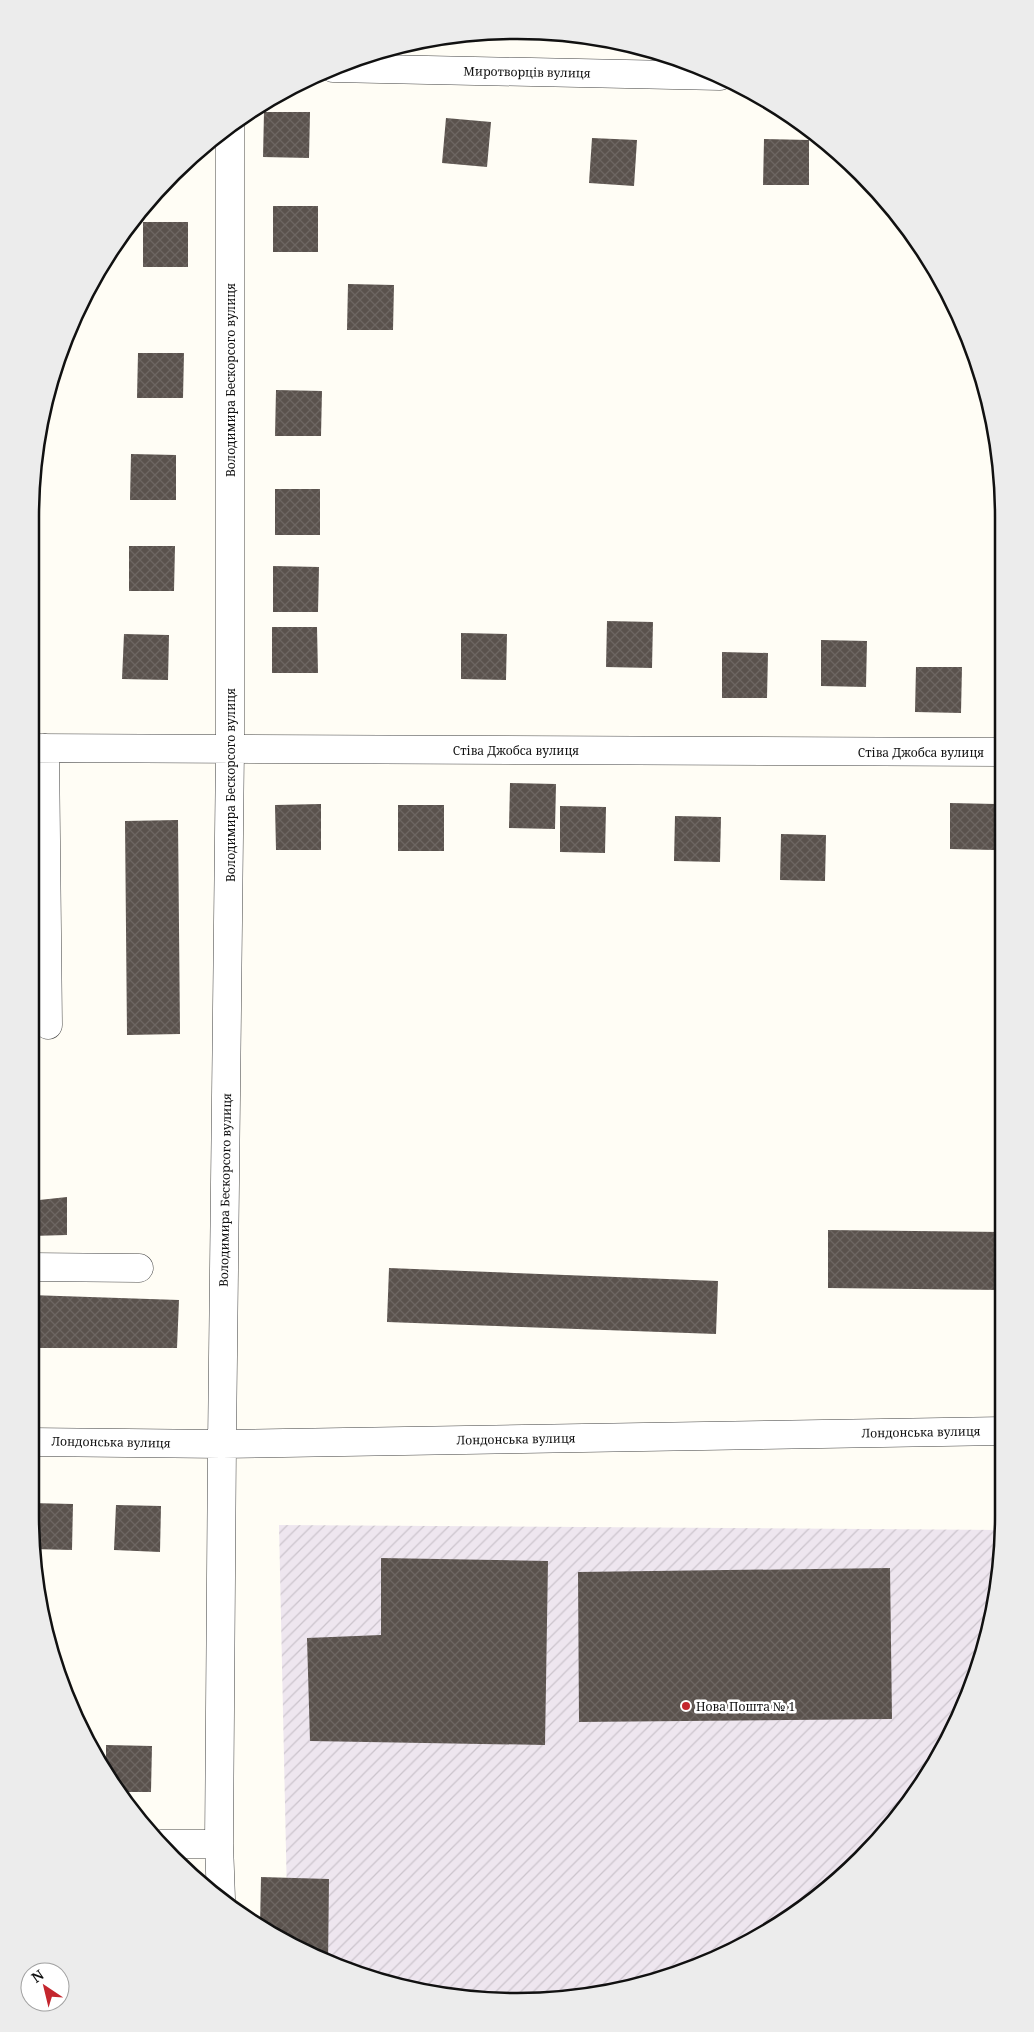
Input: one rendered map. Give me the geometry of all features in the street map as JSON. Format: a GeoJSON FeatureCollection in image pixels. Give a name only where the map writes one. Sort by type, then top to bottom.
{"type":"FeatureCollection","features":[{"type":"Feature","properties":{"kind":"street","name":"Миротворців вулиця"},"geometry":{"type":"LineString","coordinates":[[351,68],[701,76]]}},
{"type":"Feature","properties":{"kind":"street","name":"Володимира Бескорсого вулиця"},"geometry":{"type":"LineString","coordinates":[[221,1890],[219,1844],[222,1444],[230,749],[230,135]]}},
{"type":"Feature","properties":{"kind":"street","name":"Стіва Джобса вулиця"},"geometry":{"type":"LineString","coordinates":[[39,748],[995,752]]}},
{"type":"Feature","properties":{"kind":"street"},"geometry":{"type":"LineString","coordinates":[[39,776],[48,1025]]}},
{"type":"Feature","properties":{"kind":"street"},"geometry":{"type":"LineString","coordinates":[[39,1267],[139,1268]]}},
{"type":"Feature","properties":{"kind":"street","name":"Лондонська вулиця"},"geometry":{"type":"LineString","coordinates":[[39,1442],[222,1444],[995,1431]]}},
{"type":"Feature","properties":{"kind":"street"},"geometry":{"type":"LineString","coordinates":[[170,1844],[219,1844]]}},
{"type":"Feature","properties":{"kind":"shaded area"},"geometry":{"type":"Polygon","coordinates":[[[279,1525],[995,1530],[991,1577],[986,1608],[970,1669],[946,1727],[915,1781],[877,1830],[832,1875],[783,1913],[756,1929],[700,1957],[641,1977],[579,1989],[517,1993],[455,1989],[393,1977],[334,1957],[288,1934],[279,1525]]]}},
{"type":"Feature","properties":{"kind":"building"},"geometry":{"type":"Polygon","coordinates":[[[264,112],[310,112],[309,158],[263,157],[264,112]]]}},
{"type":"Feature","properties":{"kind":"building"},"geometry":{"type":"Polygon","coordinates":[[[446,118],[491,122],[487,167],[442,163],[446,118]]]}},
{"type":"Feature","properties":{"kind":"building"},"geometry":{"type":"Polygon","coordinates":[[[592,138],[637,140],[634,186],[589,183],[592,138]]]}},
{"type":"Feature","properties":{"kind":"building"},"geometry":{"type":"Polygon","coordinates":[[[764,139],[809,140],[809,185],[763,185],[764,139]]]}},
{"type":"Feature","properties":{"kind":"building"},"geometry":{"type":"Polygon","coordinates":[[[273,206],[318,206],[318,252],[273,252],[273,206]]]}},
{"type":"Feature","properties":{"kind":"building"},"geometry":{"type":"Polygon","coordinates":[[[143,222],[188,222],[188,267],[143,267],[143,222]]]}},
{"type":"Feature","properties":{"kind":"building"},"geometry":{"type":"Polygon","coordinates":[[[348,284],[394,285],[393,330],[347,330],[348,284]]]}},
{"type":"Feature","properties":{"kind":"building"},"geometry":{"type":"Polygon","coordinates":[[[138,353],[184,353],[183,398],[137,398],[138,353]]]}},
{"type":"Feature","properties":{"kind":"building"},"geometry":{"type":"Polygon","coordinates":[[[276,390],[322,391],[321,436],[275,436],[276,390]]]}},
{"type":"Feature","properties":{"kind":"building"},"geometry":{"type":"Polygon","coordinates":[[[131,454],[176,455],[176,500],[130,500],[131,454]]]}},
{"type":"Feature","properties":{"kind":"building"},"geometry":{"type":"Polygon","coordinates":[[[275,489],[320,489],[320,535],[275,535],[275,489]]]}},
{"type":"Feature","properties":{"kind":"building"},"geometry":{"type":"Polygon","coordinates":[[[129,546],[175,546],[174,591],[129,591],[129,546]]]}},
{"type":"Feature","properties":{"kind":"building"},"geometry":{"type":"Polygon","coordinates":[[[273,566],[319,567],[318,612],[273,612],[273,566]]]}},
{"type":"Feature","properties":{"kind":"building"},"geometry":{"type":"Polygon","coordinates":[[[607,621],[653,622],[652,668],[606,667],[607,621]]]}},
{"type":"Feature","properties":{"kind":"building"},"geometry":{"type":"Polygon","coordinates":[[[272,627],[317,627],[318,673],[272,673],[272,627]]]}},
{"type":"Feature","properties":{"kind":"building"},"geometry":{"type":"Polygon","coordinates":[[[461,633],[507,634],[506,680],[461,679],[461,633]]]}},
{"type":"Feature","properties":{"kind":"building"},"geometry":{"type":"Polygon","coordinates":[[[124,634],[169,635],[168,680],[122,679],[124,634]]]}},
{"type":"Feature","properties":{"kind":"building"},"geometry":{"type":"Polygon","coordinates":[[[821,640],[867,641],[866,687],[821,686],[821,640]]]}},
{"type":"Feature","properties":{"kind":"building"},"geometry":{"type":"Polygon","coordinates":[[[722,652],[768,653],[767,698],[722,698],[722,652]]]}},
{"type":"Feature","properties":{"kind":"building"},"geometry":{"type":"Polygon","coordinates":[[[916,667],[962,667],[961,713],[915,712],[916,667]]]}},
{"type":"Feature","properties":{"kind":"building"},"geometry":{"type":"Polygon","coordinates":[[[510,783],[556,784],[555,829],[509,828],[510,783]]]}},
{"type":"Feature","properties":{"kind":"building"},"geometry":{"type":"Polygon","coordinates":[[[950,803],[995,804],[995,850],[950,849],[950,803]]]}},
{"type":"Feature","properties":{"kind":"building"},"geometry":{"type":"Polygon","coordinates":[[[321,804],[321,850],[276,850],[275,805],[321,804]]]}},
{"type":"Feature","properties":{"kind":"building"},"geometry":{"type":"Polygon","coordinates":[[[398,805],[444,805],[444,851],[398,851],[398,805]]]}},
{"type":"Feature","properties":{"kind":"building"},"geometry":{"type":"Polygon","coordinates":[[[560,806],[606,807],[605,853],[560,852],[560,806]]]}},
{"type":"Feature","properties":{"kind":"building"},"geometry":{"type":"Polygon","coordinates":[[[675,816],[721,817],[720,862],[674,861],[675,816]]]}},
{"type":"Feature","properties":{"kind":"building"},"geometry":{"type":"Polygon","coordinates":[[[178,820],[180,1034],[127,1035],[125,821],[178,820]]]}},
{"type":"Feature","properties":{"kind":"building"},"geometry":{"type":"Polygon","coordinates":[[[781,834],[826,835],[825,881],[780,880],[781,834]]]}},
{"type":"Feature","properties":{"kind":"building"},"geometry":{"type":"Polygon","coordinates":[[[67,1197],[67,1235],[39,1236],[39,1200],[67,1197]]]}},
{"type":"Feature","properties":{"kind":"building"},"geometry":{"type":"Polygon","coordinates":[[[828,1230],[995,1232],[995,1290],[828,1288],[828,1230]]]}},
{"type":"Feature","properties":{"kind":"building"},"geometry":{"type":"Polygon","coordinates":[[[389,1268],[718,1281],[716,1334],[387,1322],[389,1268]]]}},
{"type":"Feature","properties":{"kind":"building"},"geometry":{"type":"Polygon","coordinates":[[[39,1295],[179,1300],[177,1348],[39,1348],[39,1295]]]}},
{"type":"Feature","properties":{"kind":"building"},"geometry":{"type":"Polygon","coordinates":[[[39,1503],[73,1504],[72,1550],[40,1549],[39,1503]]]}},
{"type":"Feature","properties":{"kind":"building"},"geometry":{"type":"Polygon","coordinates":[[[116,1505],[161,1506],[160,1552],[114,1550],[116,1505]]]}},
{"type":"Feature","properties":{"kind":"building"},"geometry":{"type":"Polygon","coordinates":[[[381,1558],[548,1561],[545,1745],[310,1741],[307,1638],[381,1635],[381,1558]]]}},
{"type":"Feature","properties":{"kind":"building"},"geometry":{"type":"Polygon","coordinates":[[[890,1568],[892,1719],[579,1722],[578,1572],[890,1568]]]}},
{"type":"Feature","properties":{"kind":"building"},"geometry":{"type":"Polygon","coordinates":[[[106,1745],[152,1746],[151,1792],[127,1792],[106,1759],[106,1745]]]}},
{"type":"Feature","properties":{"kind":"building"},"geometry":{"type":"Polygon","coordinates":[[[261,1877],[329,1879],[328,1954],[305,1944],[260,1918],[261,1877]]]}},
{"type":"Feature","properties":{"kind":"place","name":"Нова Пошта № 1"},"geometry":{"type":"Point","coordinates":[686,1706]}}]}
